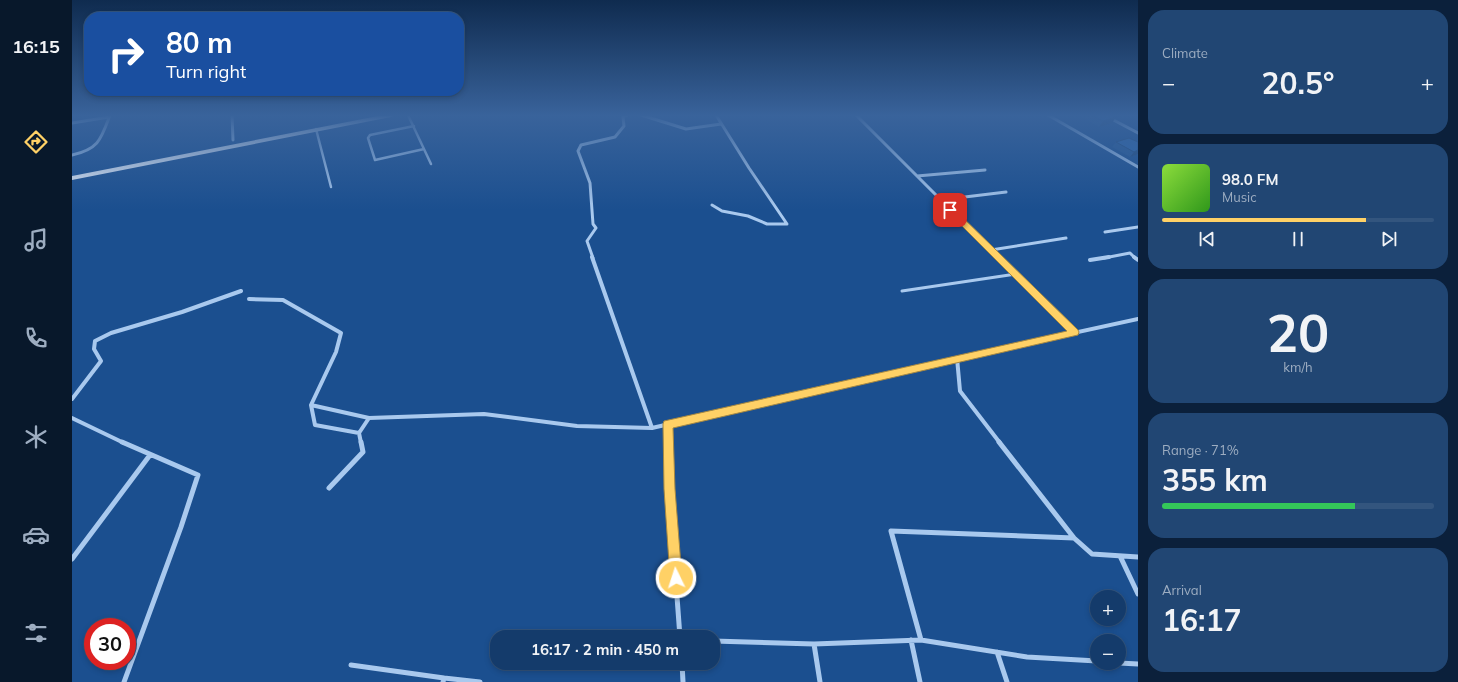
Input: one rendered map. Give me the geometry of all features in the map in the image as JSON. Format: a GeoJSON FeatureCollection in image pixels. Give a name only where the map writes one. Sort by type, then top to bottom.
{"type":"FeatureCollection","features":[{"type":"Feature","properties":{"kind":"main road"},"geometry":{"type":"LineString","coordinates":[[72,178],[203,147]]}},
{"type":"Feature","properties":{"kind":"main road"},"geometry":{"type":"LineString","coordinates":[[72,171],[216,147]]}},
{"type":"Feature","properties":{"kind":"street"},"geometry":{"type":"LineString","coordinates":[[72,155],[89,151],[96,147]]}},
{"type":"Feature","properties":{"kind":"street"},"geometry":{"type":"LineString","coordinates":[[580,147],[578,151],[590,183],[593,224],[596,228],[587,241],[652,428]]}},
{"type":"Feature","properties":{"kind":"street"},"geometry":{"type":"LineString","coordinates":[[712,205],[722,210],[748,216],[767,224],[787,224],[736,147]]}},
{"type":"Feature","properties":{"kind":"street"},"geometry":{"type":"LineString","coordinates":[[888,147],[1074,332]]}},
{"type":"Feature","properties":{"kind":"street"},"geometry":{"type":"LineString","coordinates":[[1103,147],[1138,167]]}},
{"type":"Feature","properties":{"kind":"street"},"geometry":{"type":"LineString","coordinates":[[917,176],[985,170]]}},
{"type":"Feature","properties":{"kind":"street"},"geometry":{"type":"LineString","coordinates":[[940,200],[1006,192]]}},
{"type":"Feature","properties":{"kind":"street"},"geometry":{"type":"LineString","coordinates":[[1105,232],[1138,227]]}},
{"type":"Feature","properties":{"kind":"street"},"geometry":{"type":"LineString","coordinates":[[991,250],[1066,238]]}},
{"type":"Feature","properties":{"kind":"street"},"geometry":{"type":"LineString","coordinates":[[1090,260],[1130,253],[1138,260]]}},
{"type":"Feature","properties":{"kind":"street"},"geometry":{"type":"LineString","coordinates":[[72,398],[101,361],[94,349],[95,341],[111,333],[182,312],[241,291]]}},
{"type":"Feature","properties":{"kind":"street"},"geometry":{"type":"LineString","coordinates":[[249,299],[283,300],[341,334],[336,352],[311,405],[315,425],[359,433]]}},
{"type":"Feature","properties":{"kind":"street"},"geometry":{"type":"LineString","coordinates":[[311,405],[369,418],[484,414],[577,426],[652,428],[957,358],[1138,319]]}},
{"type":"Feature","properties":{"kind":"street"},"geometry":{"type":"LineString","coordinates":[[957,358],[960,391],[1074,538],[1092,554],[1138,557]]}},
{"type":"Feature","properties":{"kind":"street"},"geometry":{"type":"LineString","coordinates":[[72,418],[150,455],[198,475],[186,513],[124,682]]}},
{"type":"Feature","properties":{"kind":"street"},"geometry":{"type":"LineString","coordinates":[[329,488],[363,452],[359,433],[369,418]]}},
{"type":"Feature","properties":{"kind":"street"},"geometry":{"type":"LineString","coordinates":[[668,424],[669,489],[679,630]]}},
{"type":"Feature","properties":{"kind":"street"},"geometry":{"type":"LineString","coordinates":[[72,560],[150,455]]}},
{"type":"Feature","properties":{"kind":"street"},"geometry":{"type":"LineString","coordinates":[[921,640],[892,530],[1074,538]]}},
{"type":"Feature","properties":{"kind":"street"},"geometry":{"type":"LineString","coordinates":[[1120,556],[1138,594]]}},
{"type":"Feature","properties":{"kind":"street"},"geometry":{"type":"LineString","coordinates":[[720,640],[814,644],[921,640],[1027,656],[1090,660]]}},
{"type":"Feature","properties":{"kind":"street"},"geometry":{"type":"LineString","coordinates":[[911,640],[920,682]]}},
{"type":"Feature","properties":{"kind":"street"},"geometry":{"type":"LineString","coordinates":[[814,644],[820,682]]}},
{"type":"Feature","properties":{"kind":"street"},"geometry":{"type":"LineString","coordinates":[[997,652],[1007,682]]}},
{"type":"Feature","properties":{"kind":"street"},"geometry":{"type":"LineString","coordinates":[[1126,663],[1138,664]]}},
{"type":"Feature","properties":{"kind":"street"},"geometry":{"type":"LineString","coordinates":[[351,665],[443,680],[480,682]]}},
{"type":"Feature","properties":{"kind":"street"},"geometry":{"type":"LineString","coordinates":[[682,670],[683,682]]}},
{"type":"Feature","properties":{"kind":"lane"},"geometry":{"type":"LineString","coordinates":[[321,147],[331,187]]}},
{"type":"Feature","properties":{"kind":"lane"},"geometry":{"type":"LineString","coordinates":[[371,147],[375,160],[424,149],[431,164]]}},
{"type":"Feature","properties":{"kind":"lane"},"geometry":{"type":"LineString","coordinates":[[902,291],[1016,274]]}},
{"type":"Feature","properties":{"kind":"building"},"geometry":{"type":"Polygon","coordinates":[[[1125,147],[1138,147],[1138,150],[1134,152],[1125,147]]]}},
{"type":"Feature","properties":{"kind":"route"},"geometry":{"type":"LineString","coordinates":[[676,578],[669,489],[668,424],[1074,332],[950,210]]}}]}
